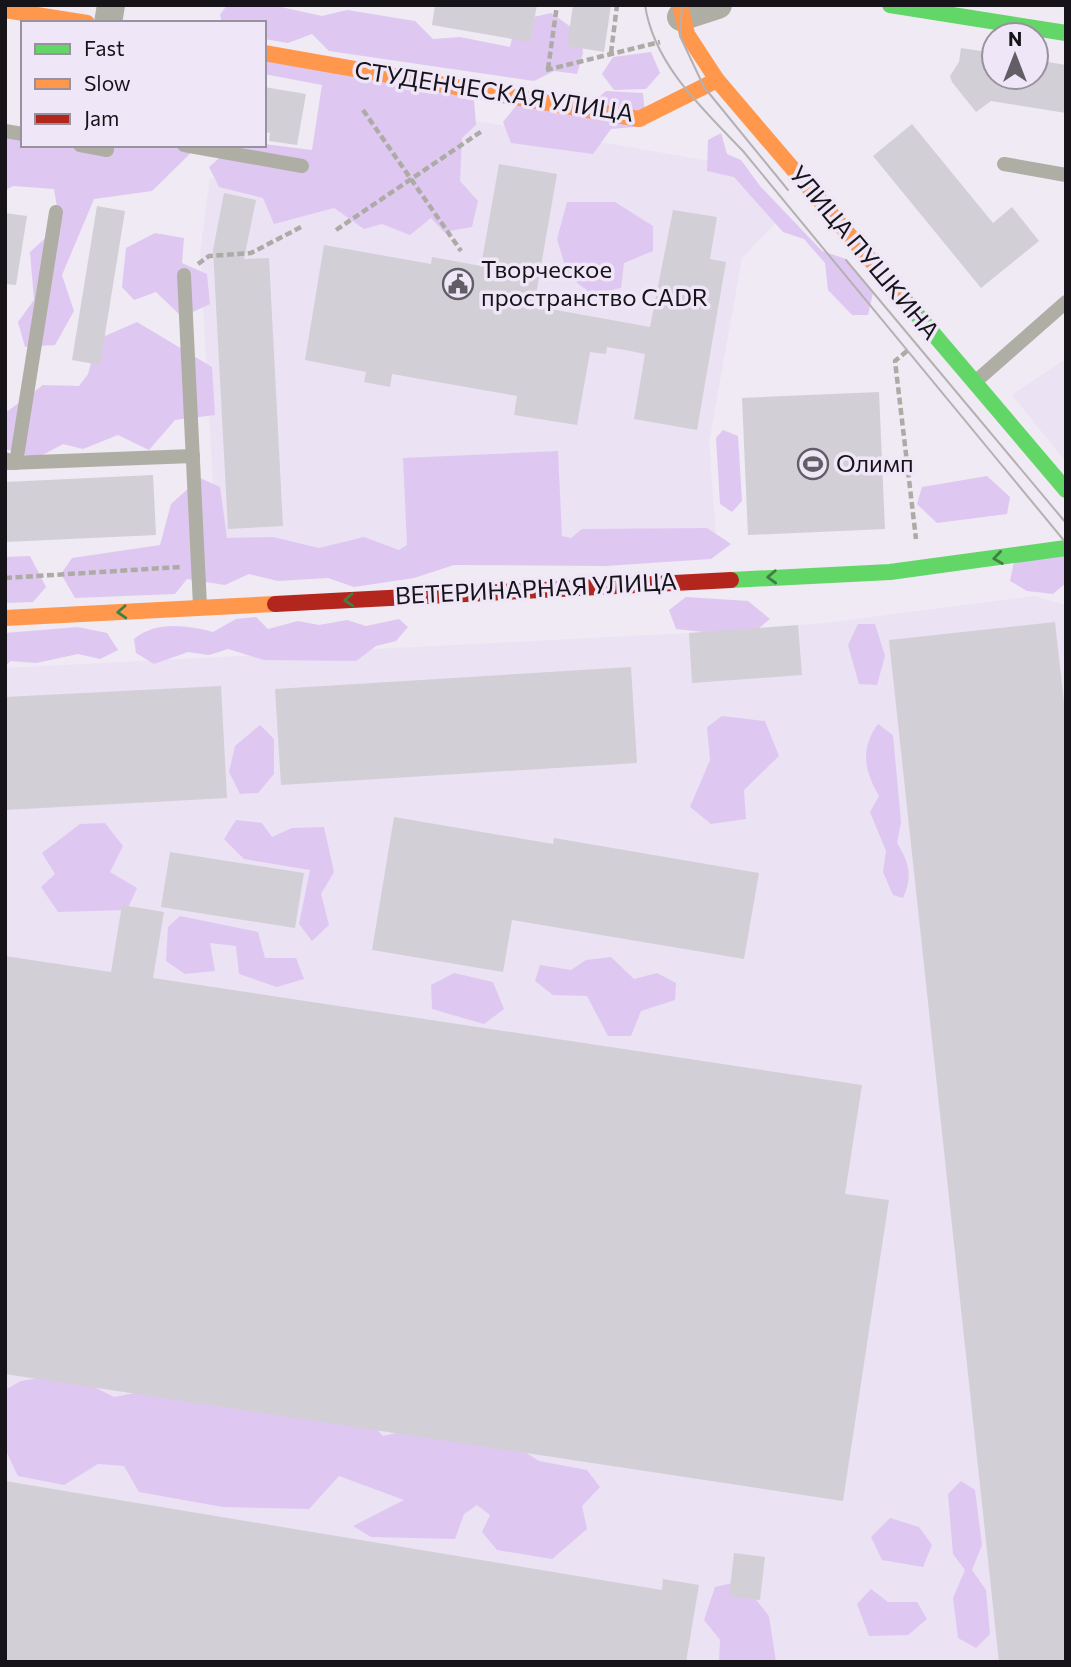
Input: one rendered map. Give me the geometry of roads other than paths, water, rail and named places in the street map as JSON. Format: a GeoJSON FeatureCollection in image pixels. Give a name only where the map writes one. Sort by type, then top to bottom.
{"type":"FeatureCollection","features":[{"type":"Feature","properties":{"kind":"street"},"geometry":{"type":"LineString","coordinates":[[682,19],[718,5]]}},
{"type":"Feature","properties":{"kind":"street"},"geometry":{"type":"LineString","coordinates":[[890,5],[1066,33]]}},
{"type":"Feature","properties":{"kind":"street"},"geometry":{"type":"LineString","coordinates":[[5,10],[74,21]]}},
{"type":"Feature","properties":{"kind":"street","name":"УЛИЦА ПУШКИНА"},"geometry":{"type":"LineString","coordinates":[[682,19],[717,80],[1066,490]]}},
{"type":"Feature","properties":{"kind":"street","name":"СТУДЕНЧЕСКАЯ УЛИЦА"},"geometry":{"type":"LineString","coordinates":[[266,53],[639,119],[717,80]]}},
{"type":"Feature","properties":{"kind":"street","name":"ВЕТЕРИНАРНАЯ УЛИЦА"},"geometry":{"type":"LineString","coordinates":[[5,618],[890,572],[1066,548]]}},
{"type":"Feature","properties":{"kind":"lane"},"geometry":{"type":"LineString","coordinates":[[91,147],[107,150]]}},
{"type":"Feature","properties":{"kind":"lane"},"geometry":{"type":"LineString","coordinates":[[195,147],[302,166]]}},
{"type":"Feature","properties":{"kind":"lane"},"geometry":{"type":"LineString","coordinates":[[1004,164],[1066,175]]}},
{"type":"Feature","properties":{"kind":"lane"},"geometry":{"type":"LineString","coordinates":[[56,212],[9,462],[193,456]]}},
{"type":"Feature","properties":{"kind":"lane"},"geometry":{"type":"LineString","coordinates":[[184,275],[201,608]]}},
{"type":"Feature","properties":{"kind":"lane"},"geometry":{"type":"LineString","coordinates":[[974,383],[1066,302]]}},
{"type":"Feature","properties":{"kind":"tram line"},"geometry":{"type":"LineString","coordinates":[[645,5],[658,47],[682,85],[743,151],[1066,543]]}},
{"type":"Feature","properties":{"kind":"tram line"},"geometry":{"type":"LineString","coordinates":[[682,5],[680,36],[704,87],[788,190]]}},
{"type":"Feature","properties":{"kind":"tram line"},"geometry":{"type":"LineString","coordinates":[[846,260],[1066,523]]}},
{"type":"Feature","properties":{"kind":"place","name":"Творческое пространство CADR"},"geometry":{"type":"Point","coordinates":[458,284]}},
{"type":"Feature","properties":{"kind":"place","name":"Олимп"},"geometry":{"type":"Point","coordinates":[813,464]}}]}
